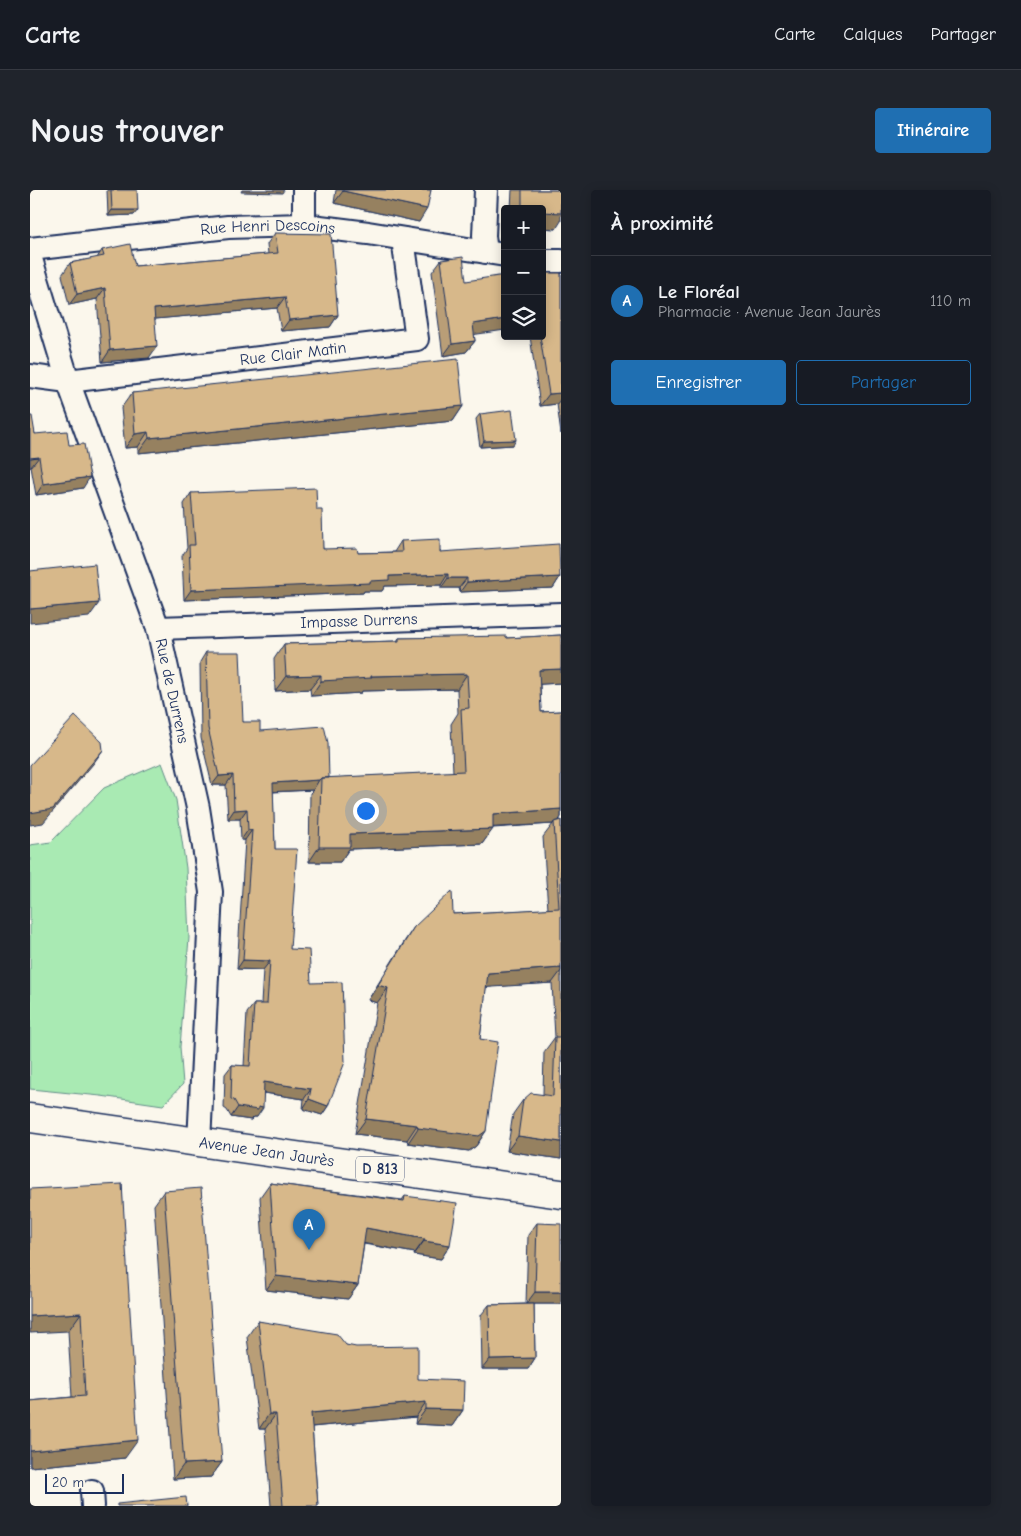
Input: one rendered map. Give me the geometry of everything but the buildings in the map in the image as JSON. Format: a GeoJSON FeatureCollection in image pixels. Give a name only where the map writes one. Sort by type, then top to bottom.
{"type":"FeatureCollection","features":[{"type":"Feature","properties":{"kind":"main road","name":"Avenue Jean Jaurès"},"geometry":{"type":"LineString","coordinates":[[30,1118],[561,1194]]}},
{"type":"Feature","properties":{"kind":"street"},"geometry":{"type":"LineString","coordinates":[[304,190],[304,225]]}},
{"type":"Feature","properties":{"kind":"street"},"geometry":{"type":"LineString","coordinates":[[486,190],[484,236],[495,254]]}},
{"type":"Feature","properties":{"kind":"street","name":"Rue Henri Descoins"},"geometry":{"type":"LineString","coordinates":[[30,249],[228,227],[304,225],[339,228],[495,254]]}},
{"type":"Feature","properties":{"kind":"street","name":"Rue Clair Matin"},"geometry":{"type":"LineString","coordinates":[[68,381],[417,339],[403,239]]}},
{"type":"Feature","properties":{"kind":"street","name":"Rue de Durrens"},"geometry":{"type":"LineString","coordinates":[[30,256],[68,381],[158,628],[198,808],[211,892],[199,1143]]}},
{"type":"Feature","properties":{"kind":"street"},"geometry":{"type":"LineString","coordinates":[[546,261],[561,262]]}},
{"type":"Feature","properties":{"kind":"street"},"geometry":{"type":"LineString","coordinates":[[30,376],[68,381]]}},
{"type":"Feature","properties":{"kind":"street","name":"Impasse Durrens"},"geometry":{"type":"LineString","coordinates":[[158,628],[561,614]]}},
{"type":"Feature","properties":{"kind":"green space"},"geometry":{"type":"Polygon","coordinates":[[[162,763],[176,800],[186,868],[189,938],[180,1047],[183,1084],[163,1105],[101,1096],[30,1089],[30,845],[51,842],[104,788],[162,763]]]}},
{"type":"Feature","properties":{"kind":"place","name":"Le Floréal"},"geometry":{"type":"Point","coordinates":[309,1250]}}]}
